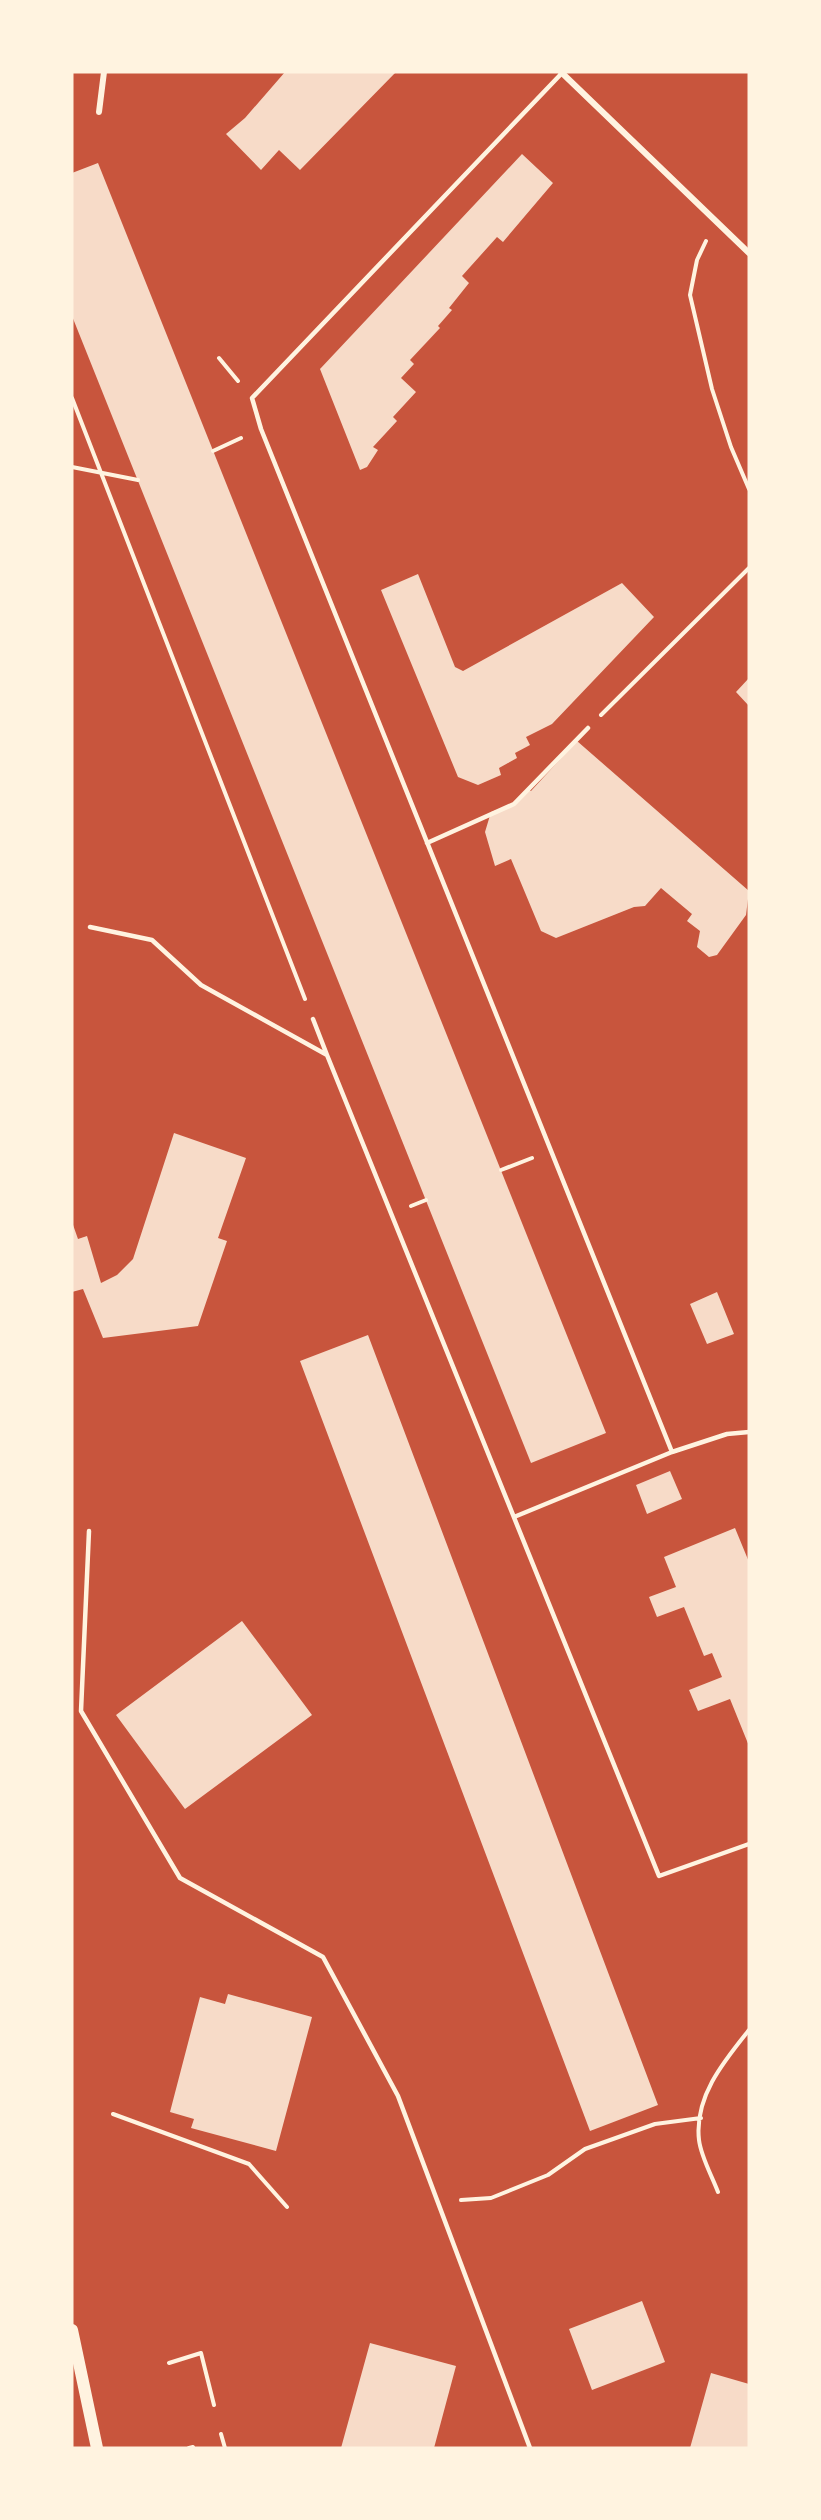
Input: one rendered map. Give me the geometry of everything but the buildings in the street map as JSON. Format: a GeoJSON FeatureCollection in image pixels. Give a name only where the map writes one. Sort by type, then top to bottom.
{"type":"FeatureCollection","features":[{"type":"Feature","properties":{"kind":"main road"},"geometry":{"type":"LineString","coordinates":[[72,2330],[97,2448]]}},
{"type":"Feature","properties":{"kind":"street"},"geometry":{"type":"LineString","coordinates":[[99,111],[104,72]]}},
{"type":"Feature","properties":{"kind":"street"},"geometry":{"type":"LineString","coordinates":[[561,72],[749,253]]}},
{"type":"Feature","properties":{"kind":"lane"},"geometry":{"type":"LineString","coordinates":[[561,72],[252,398],[261,429],[549,1151],[672,1452]]}},
{"type":"Feature","properties":{"kind":"lane"},"geometry":{"type":"LineString","coordinates":[[427,843],[514,804],[588,728]]}},
{"type":"Feature","properties":{"kind":"lane"},"geometry":{"type":"LineString","coordinates":[[90,927],[152,940],[201,985],[327,1055]]}},
{"type":"Feature","properties":{"kind":"lane"},"geometry":{"type":"LineString","coordinates":[[313,1019],[659,1876],[749,1844]]}},
{"type":"Feature","properties":{"kind":"lane"},"geometry":{"type":"LineString","coordinates":[[514,1517],[672,1452],[727,1434],[749,1432]]}},
{"type":"Feature","properties":{"kind":"lane"},"geometry":{"type":"LineString","coordinates":[[88,1530],[81,1711],[180,1878],[323,1957],[398,2096],[530,2448]]}},
{"type":"Feature","properties":{"kind":"path"},"geometry":{"type":"LineString","coordinates":[[709,212],[707,238],[697,260],[690,295],[696,331],[712,389],[731,447],[749,489]]}},
{"type":"Feature","properties":{"kind":"path"},"geometry":{"type":"LineString","coordinates":[[219,358],[252,398]]}},
{"type":"Feature","properties":{"kind":"path"},"geometry":{"type":"LineString","coordinates":[[72,398],[313,1019]]}},
{"type":"Feature","properties":{"kind":"path"},"geometry":{"type":"LineString","coordinates":[[213,451],[261,429]]}},
{"type":"Feature","properties":{"kind":"path"},"geometry":{"type":"LineString","coordinates":[[72,467],[138,480]]}},
{"type":"Feature","properties":{"kind":"path"},"geometry":{"type":"LineString","coordinates":[[588,728],[749,568]]}},
{"type":"Feature","properties":{"kind":"path"},"geometry":{"type":"LineString","coordinates":[[501,1170],[549,1151]]}},
{"type":"Feature","properties":{"kind":"path"},"geometry":{"type":"LineString","coordinates":[[718,2192],[699,2141],[702,2102],[720,2068],[749,2030]]}},
{"type":"Feature","properties":{"kind":"path"},"geometry":{"type":"LineString","coordinates":[[113,2114],[249,2164],[287,2207]]}},
{"type":"Feature","properties":{"kind":"path"},"geometry":{"type":"LineString","coordinates":[[436,2201],[491,2198],[548,2175],[585,2149],[655,2124],[701,2118]]}},
{"type":"Feature","properties":{"kind":"path"},"geometry":{"type":"LineString","coordinates":[[169,2363],[201,2353],[214,2404]]}},
{"type":"Feature","properties":{"kind":"path"},"geometry":{"type":"LineString","coordinates":[[221,2434],[225,2448]]}}]}
